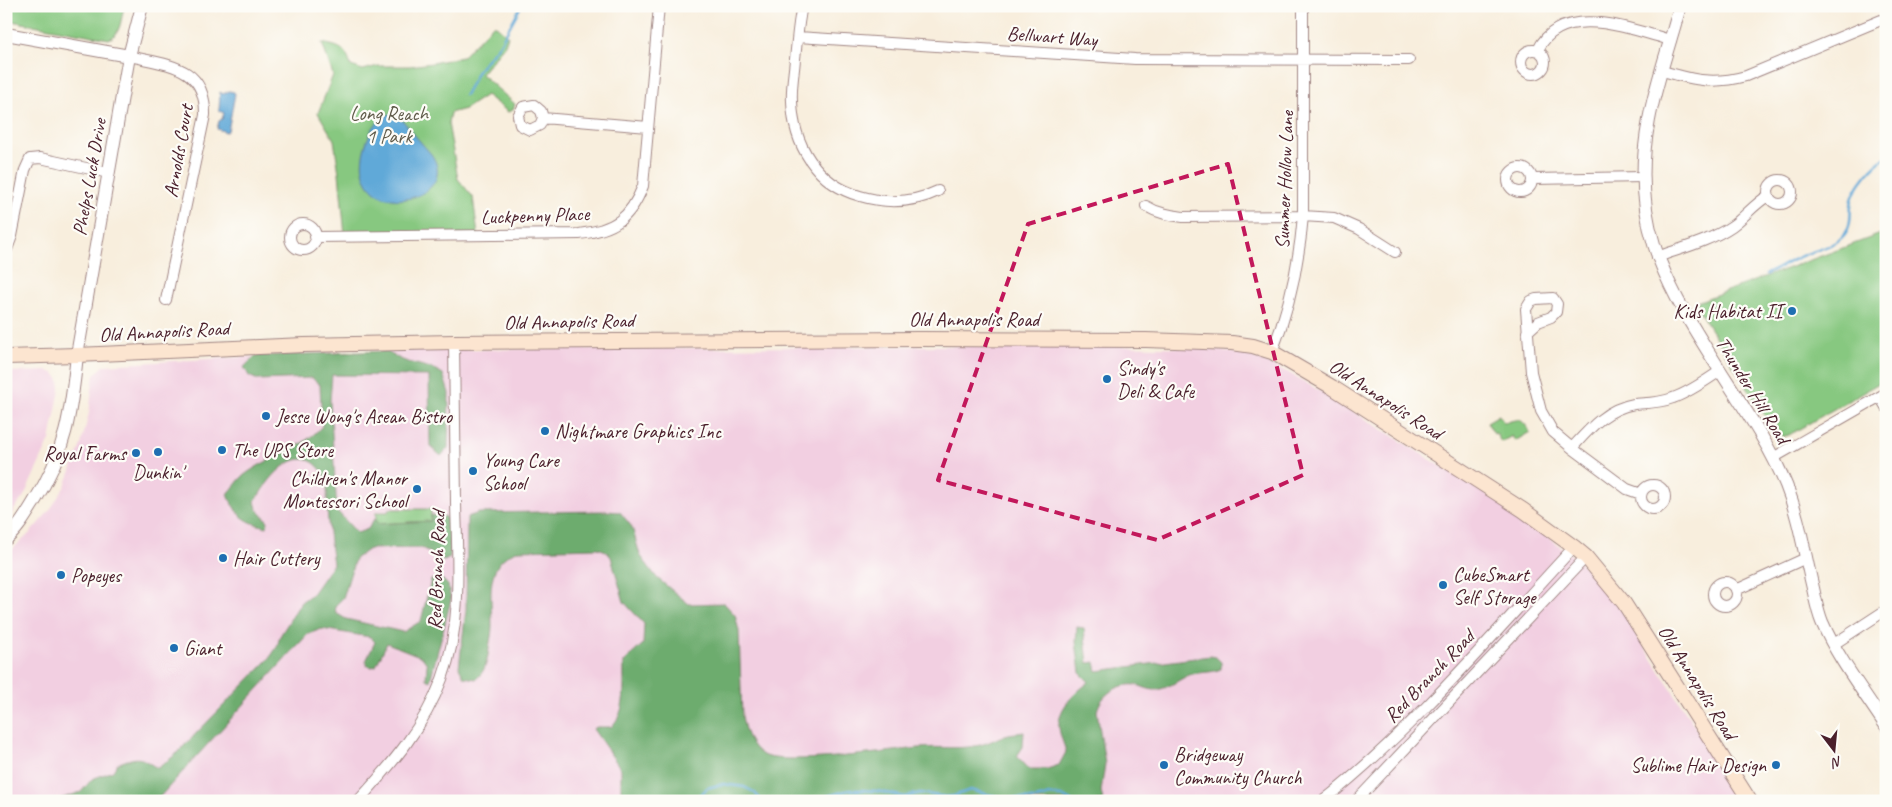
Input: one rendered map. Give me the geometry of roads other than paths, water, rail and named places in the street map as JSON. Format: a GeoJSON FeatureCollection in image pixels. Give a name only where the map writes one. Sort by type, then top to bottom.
{"type":"FeatureCollection","features":[{"type":"Feature","properties":{"kind":"main road","name":"Old Annapolis Road"},"geometry":{"type":"LineString","coordinates":[[6,357],[304,345],[454,342],[1103,339],[1232,343],[1253,346],[1272,352],[1332,387],[1523,510],[1586,557],[1619,596],[1643,631],[1750,801]]}},
{"type":"Feature","properties":{"kind":"street","name":"Phelps Luck Drive"},"geometry":{"type":"LineString","coordinates":[[6,539],[27,513],[59,455],[72,406],[77,355],[129,56],[142,6]]}},
{"type":"Feature","properties":{"kind":"street","name":"Luckpenny Place"},"geometry":{"type":"LineString","coordinates":[[315,237],[579,234],[596,232],[617,223],[633,208],[642,186],[659,6]]}},
{"type":"Feature","properties":{"kind":"street"},"geometry":{"type":"LineString","coordinates":[[802,6],[792,114],[800,144],[808,159],[817,170],[840,188],[869,198],[911,201],[938,191]]}},
{"type":"Feature","properties":{"kind":"street","name":"Summer Hollow Lane"},"geometry":{"type":"LineString","coordinates":[[1272,352],[1284,320],[1296,276],[1303,216],[1304,6]]}},
{"type":"Feature","properties":{"kind":"street","name":"Thunder Hill Road"},"geometry":{"type":"LineString","coordinates":[[1680,6],[1649,119],[1644,150],[1643,178],[1647,220],[1657,257],[1675,298],[1757,428],[1773,458],[1786,485],[1794,508],[1822,622],[1886,726]]}},
{"type":"Feature","properties":{"kind":"street"},"geometry":{"type":"LineString","coordinates":[[1662,72],[1703,81],[1730,80],[1746,76],[1886,18]]}},
{"type":"Feature","properties":{"kind":"street"},"geometry":{"type":"LineString","coordinates":[[1538,50],[1548,36],[1556,30],[1580,22],[1601,22],[1671,40]]}},
{"type":"Feature","properties":{"kind":"street"},"geometry":{"type":"LineString","coordinates":[[6,34],[129,56]]}},
{"type":"Feature","properties":{"kind":"street","name":"Bellwart Way"},"geometry":{"type":"LineString","coordinates":[[798,37],[1135,59],[1409,60]]}},
{"type":"Feature","properties":{"kind":"street","name":"Arnolds Court"},"geometry":{"type":"LineString","coordinates":[[129,56],[177,67],[195,80],[204,98],[205,115],[166,300]]}},
{"type":"Feature","properties":{"kind":"street"},"geometry":{"type":"LineString","coordinates":[[543,118],[648,127]]}},
{"type":"Feature","properties":{"kind":"street"},"geometry":{"type":"LineString","coordinates":[[6,252],[12,236],[25,170],[30,160],[40,158],[109,173]]}},
{"type":"Feature","properties":{"kind":"street"},"geometry":{"type":"LineString","coordinates":[[1533,179],[1643,178]]}},
{"type":"Feature","properties":{"kind":"street"},"geometry":{"type":"LineString","coordinates":[[1657,257],[1722,232],[1742,219],[1758,201],[1768,196]]}},
{"type":"Feature","properties":{"kind":"street"},"geometry":{"type":"LineString","coordinates":[[1146,206],[1167,215],[1183,217],[1303,216],[1334,218],[1347,222],[1395,252]]}},
{"type":"Feature","properties":{"kind":"street"},"geometry":{"type":"LineString","coordinates":[[1528,332],[1530,372],[1540,411],[1553,432],[1627,489],[1641,494]]}},
{"type":"Feature","properties":{"kind":"street","name":"Red Branch Road"},"geometry":{"type":"LineString","coordinates":[[358,801],[390,766],[415,733],[442,679],[454,633],[457,567],[454,342]]}},
{"type":"Feature","properties":{"kind":"street"},"geometry":{"type":"LineString","coordinates":[[1572,448],[1590,428],[1610,412],[1627,406],[1661,402],[1674,398],[1686,393],[1720,371]]}},
{"type":"Feature","properties":{"kind":"street"},"geometry":{"type":"LineString","coordinates":[[1773,458],[1883,395],[1886,407]]}},
{"type":"Feature","properties":{"kind":"street","name":"Red Branch Road"},"geometry":{"type":"LineString","coordinates":[[1323,801],[1370,761],[1422,712],[1574,548]]}},
{"type":"Feature","properties":{"kind":"street","name":"Red Branch Road"},"geometry":{"type":"LineString","coordinates":[[1356,801],[1586,557]]}},
{"type":"Feature","properties":{"kind":"street"},"geometry":{"type":"LineString","coordinates":[[1736,590],[1806,558]]}},
{"type":"Feature","properties":{"kind":"street"},"geometry":{"type":"LineString","coordinates":[[1834,644],[1886,610]]}},
{"type":"Feature","properties":{"kind":"water"},"geometry":{"type":"Polygon","coordinates":[[[229,91],[235,94],[228,131],[226,132],[217,129],[224,113],[219,111],[220,92],[223,94],[229,91]]]}},
{"type":"Feature","properties":{"kind":"water"},"geometry":{"type":"Polygon","coordinates":[[[391,114],[406,124],[431,154],[437,167],[436,179],[429,189],[408,199],[391,199],[376,193],[370,187],[363,171],[363,156],[368,137],[378,121],[384,116],[391,114]]]}},
{"type":"Feature","properties":{"kind":"waterway"},"geometry":{"type":"LineString","coordinates":[[465,95],[479,69],[500,44],[521,6]]}},
{"type":"Feature","properties":{"kind":"waterway"},"geometry":{"type":"LineString","coordinates":[[1766,274],[1803,255],[1829,246],[1840,239],[1849,226],[1851,204],[1857,189],[1871,170],[1886,158]]}},
{"type":"Feature","properties":{"kind":"waterway"},"geometry":{"type":"LineString","coordinates":[[695,801],[707,788],[723,784],[744,787],[754,792],[762,801]]}},
{"type":"Feature","properties":{"kind":"waterway"},"geometry":{"type":"LineString","coordinates":[[819,801],[828,796],[849,790],[877,791],[905,797],[920,793],[946,797],[970,790],[1003,798],[1036,799],[1050,795],[1062,796],[1071,801]]}},
{"type":"Feature","properties":{"kind":"place","name":"Kids Habitat II"},"geometry":{"type":"Point","coordinates":[1792,311]}},
{"type":"Feature","properties":{"kind":"place","name":"Sindy's Deli & Cafe"},"geometry":{"type":"Point","coordinates":[1107,379]}},
{"type":"Feature","properties":{"kind":"place","name":"Jesse Wong's Asean Bistro"},"geometry":{"type":"Point","coordinates":[266,416]}},
{"type":"Feature","properties":{"kind":"place","name":"Nightmare Graphics Inc"},"geometry":{"type":"Point","coordinates":[545,431]}},
{"type":"Feature","properties":{"kind":"place","name":"The UPS Store"},"geometry":{"type":"Point","coordinates":[222,450]}},
{"type":"Feature","properties":{"kind":"place","name":"Dunkin'"},"geometry":{"type":"Point","coordinates":[158,452]}},
{"type":"Feature","properties":{"kind":"place","name":"Royal Farms"},"geometry":{"type":"Point","coordinates":[136,453]}},
{"type":"Feature","properties":{"kind":"place","name":"Young Care School"},"geometry":{"type":"Point","coordinates":[473,471]}},
{"type":"Feature","properties":{"kind":"place","name":"Children's Manor Montessori School"},"geometry":{"type":"Point","coordinates":[417,489]}},
{"type":"Feature","properties":{"kind":"place","name":"Hair Cuttery"},"geometry":{"type":"Point","coordinates":[223,558]}},
{"type":"Feature","properties":{"kind":"place","name":"Popeyes"},"geometry":{"type":"Point","coordinates":[61,575]}},
{"type":"Feature","properties":{"kind":"place","name":"CubeSmart Self Storage"},"geometry":{"type":"Point","coordinates":[1443,585]}},
{"type":"Feature","properties":{"kind":"place","name":"Giant"},"geometry":{"type":"Point","coordinates":[174,648]}},
{"type":"Feature","properties":{"kind":"place","name":"Bridgeway Community Church"},"geometry":{"type":"Point","coordinates":[1164,765]}},
{"type":"Feature","properties":{"kind":"place","name":"Sublime Hair Design"},"geometry":{"type":"Point","coordinates":[1776,765]}},
{"type":"Feature","properties":{"kind":"park label","name":"Long Reach 1 Park"},"geometry":{"type":"Point","coordinates":[389,124]}}]}
